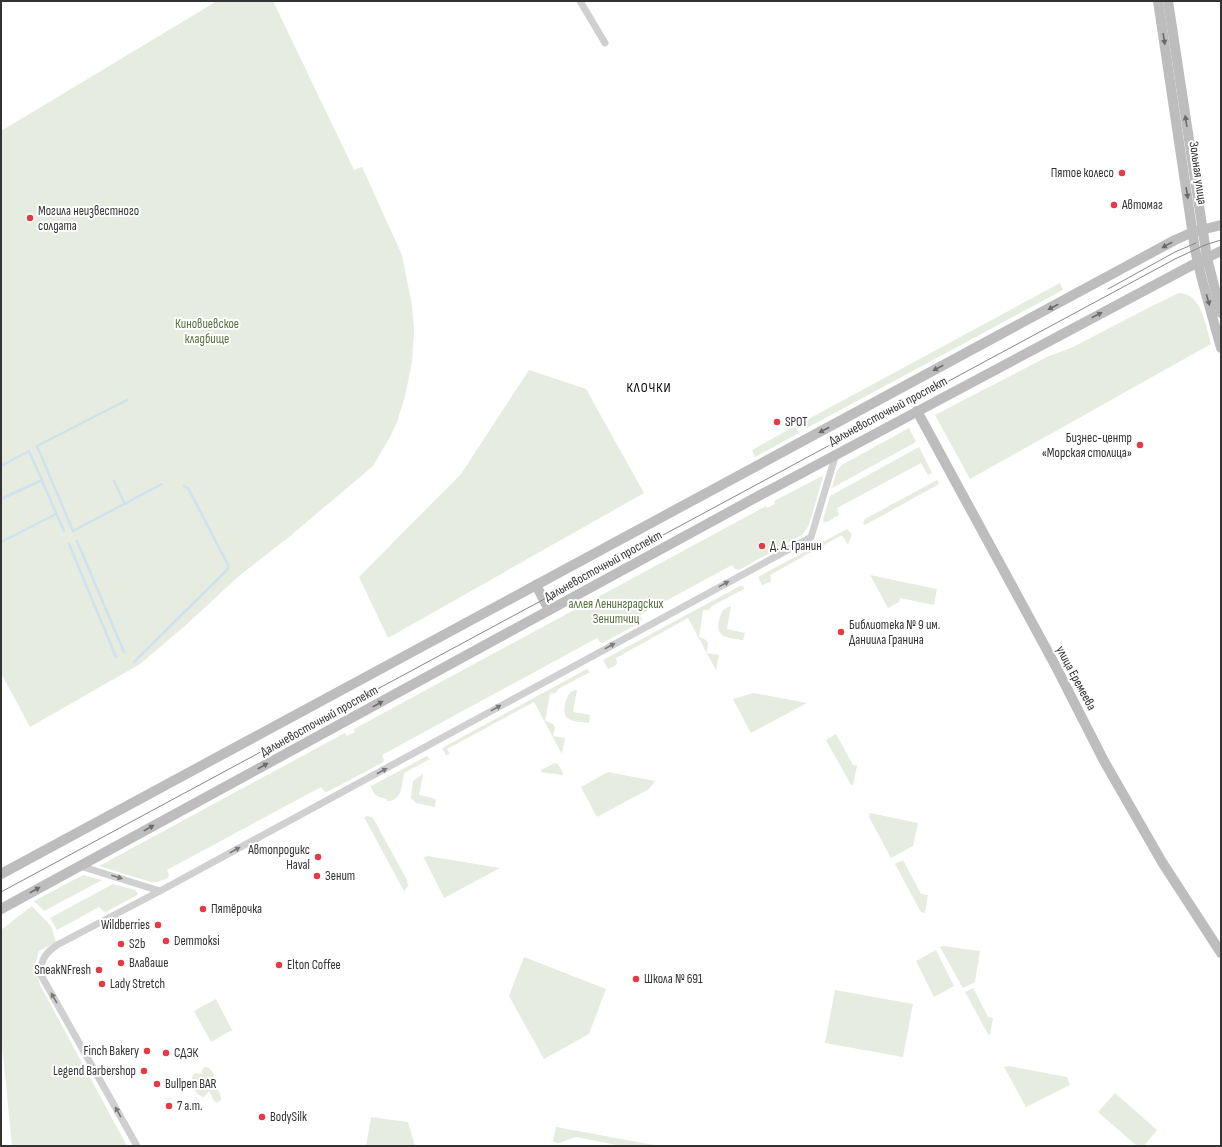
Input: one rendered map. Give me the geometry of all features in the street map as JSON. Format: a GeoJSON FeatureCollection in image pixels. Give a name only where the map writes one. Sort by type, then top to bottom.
{"type":"FeatureCollection","features":[{"type":"Feature","properties":{"kind":"main road","name":"Зольная улица"},"geometry":{"type":"LineString","coordinates":[[1158,1],[1198,230]]}},
{"type":"Feature","properties":{"kind":"main road","name":"Зольная улица"},"geometry":{"type":"LineString","coordinates":[[1168,1],[1202,260],[1221,348]]}},
{"type":"Feature","properties":{"kind":"main road","name":"Дальневосточный проспект"},"geometry":{"type":"LineString","coordinates":[[1,874],[1175,240],[1198,230],[1221,225]]}},
{"type":"Feature","properties":{"kind":"main road","name":"Дальневосточный проспект"},"geometry":{"type":"LineString","coordinates":[[1,909],[836,454],[1202,260],[1221,252]]}},
{"type":"Feature","properties":{"kind":"main road","name":"Зольная улица"},"geometry":{"type":"LineString","coordinates":[[1202,260],[1221,313]]}},
{"type":"Feature","properties":{"kind":"main road","name":"улица Еремеева"},"geometry":{"type":"LineString","coordinates":[[917,411],[1054,663],[1104,761],[1162,862],[1221,953]]}},
{"type":"Feature","properties":{"kind":"main road"},"geometry":{"type":"LineString","coordinates":[[536,584],[549,610]]}},
{"type":"Feature","properties":{"kind":"street"},"geometry":{"type":"LineString","coordinates":[[580,1],[605,43]]}},
{"type":"Feature","properties":{"kind":"street"},"geometry":{"type":"LineString","coordinates":[[137,1146],[41,975],[40,968],[45,955],[62,943],[811,537],[836,454]]}},
{"type":"Feature","properties":{"kind":"street"},"geometry":{"type":"LineString","coordinates":[[80,866],[160,891]]}},
{"type":"Feature","properties":{"kind":"green space","name":"Киновиевское кладбище"},"geometry":{"type":"Polygon","coordinates":[[[217,1],[273,1],[354,170],[362,167],[402,255],[412,305],[414,330],[412,362],[405,396],[397,422],[373,466],[289,537],[239,576],[186,625],[140,664],[30,727],[1,673],[1,131],[217,1]]]}},
{"type":"Feature","properties":{"kind":"green space"},"geometry":{"type":"Polygon","coordinates":[[[1060,283],[1063,290],[807,428],[803,422],[1060,283]]]}},
{"type":"Feature","properties":{"kind":"green space"},"geometry":{"type":"Polygon","coordinates":[[[1179,293],[1187,294],[1198,305],[1205,320],[1211,344],[970,479],[935,415],[1049,356],[1073,347],[1179,293]]]}},
{"type":"Feature","properties":{"kind":"green space"},"geometry":{"type":"Polygon","coordinates":[[[529,370],[586,389],[644,493],[388,638],[359,577],[461,474],[529,370]]]}},
{"type":"Feature","properties":{"kind":"green space"},"geometry":{"type":"Polygon","coordinates":[[[795,426],[799,433],[755,457],[752,450],[795,426]]]}},
{"type":"Feature","properties":{"kind":"green space"},"geometry":{"type":"Polygon","coordinates":[[[909,428],[916,442],[832,488],[837,471],[842,465],[909,428]]]}},
{"type":"Feature","properties":{"kind":"green space"},"geometry":{"type":"Polygon","coordinates":[[[919,447],[932,473],[928,475],[921,463],[837,508],[839,515],[827,522],[824,522],[823,519],[830,496],[919,447]]]}},
{"type":"Feature","properties":{"kind":"green space","name":"аллея Ленинградских Зенитчиц"},"geometry":{"type":"Polygon","coordinates":[[[822,476],[823,477],[809,525],[802,535],[739,570],[735,569],[732,565],[640,615],[642,619],[641,622],[603,643],[597,638],[382,755],[384,760],[382,763],[327,792],[321,787],[167,870],[169,875],[168,878],[157,882],[151,882],[99,866],[345,733],[347,736],[355,732],[354,729],[766,506],[767,508],[775,504],[774,501],[822,476]]]}},
{"type":"Feature","properties":{"kind":"green space"},"geometry":{"type":"Polygon","coordinates":[[[937,480],[939,484],[865,525],[863,523],[865,519],[937,480]]]}},
{"type":"Feature","properties":{"kind":"green space"},"geometry":{"type":"Polygon","coordinates":[[[847,529],[852,534],[848,545],[842,535],[770,575],[770,582],[762,585],[758,577],[847,529]]]}},
{"type":"Feature","properties":{"kind":"green space"},"geometry":{"type":"Polygon","coordinates":[[[870,575],[937,589],[934,605],[900,598],[899,602],[888,608],[870,575]]]}},
{"type":"Feature","properties":{"kind":"green space"},"geometry":{"type":"Polygon","coordinates":[[[740,586],[743,586],[744,589],[712,606],[709,610],[703,610],[699,637],[708,642],[707,653],[719,655],[716,670],[688,618],[616,658],[617,663],[615,666],[608,669],[603,660],[740,586]]]}},
{"type":"Feature","properties":{"kind":"green space"},"geometry":{"type":"Polygon","coordinates":[[[730,606],[727,629],[745,633],[743,640],[723,636],[719,632],[718,623],[721,614],[723,610],[730,606]]]}},
{"type":"Feature","properties":{"kind":"green space"},"geometry":{"type":"Polygon","coordinates":[[[587,669],[590,672],[558,689],[556,693],[550,694],[545,721],[553,724],[555,728],[553,736],[565,738],[562,754],[534,702],[447,749],[450,754],[446,755],[442,748],[587,669]]]}},
{"type":"Feature","properties":{"kind":"green space"},"geometry":{"type":"Polygon","coordinates":[[[577,690],[573,712],[590,715],[589,723],[578,722],[565,716],[564,707],[566,701],[569,694],[577,690]]]}},
{"type":"Feature","properties":{"kind":"green space"},"geometry":{"type":"Polygon","coordinates":[[[754,693],[807,703],[751,733],[733,699],[754,693]]]}},
{"type":"Feature","properties":{"kind":"green space"},"geometry":{"type":"Polygon","coordinates":[[[836,734],[853,765],[857,766],[853,785],[851,785],[826,740],[836,734]]]}},
{"type":"Feature","properties":{"kind":"green space"},"geometry":{"type":"Polygon","coordinates":[[[427,756],[430,759],[404,773],[402,787],[396,799],[387,801],[387,799],[379,797],[373,792],[371,786],[427,756]]]}},
{"type":"Feature","properties":{"kind":"green space"},"geometry":{"type":"Polygon","coordinates":[[[555,763],[558,764],[563,773],[562,775],[541,772],[541,770],[555,763]]]}},
{"type":"Feature","properties":{"kind":"green space"},"geometry":{"type":"Polygon","coordinates":[[[608,772],[655,781],[649,789],[597,817],[581,787],[608,772]]]}},
{"type":"Feature","properties":{"kind":"green space"},"geometry":{"type":"Polygon","coordinates":[[[423,774],[419,795],[436,799],[435,807],[416,803],[411,798],[413,781],[423,774]]]}},
{"type":"Feature","properties":{"kind":"green space"},"geometry":{"type":"Polygon","coordinates":[[[870,813],[918,823],[913,846],[891,858],[869,817],[870,813]]]}},
{"type":"Feature","properties":{"kind":"green space"},"geometry":{"type":"Polygon","coordinates":[[[368,816],[373,818],[407,880],[408,886],[404,891],[364,817],[368,816]]]}},
{"type":"Feature","properties":{"kind":"green space"},"geometry":{"type":"Polygon","coordinates":[[[427,856],[500,868],[444,898],[424,858],[427,856]]]}},
{"type":"Feature","properties":{"kind":"green space"},"geometry":{"type":"Polygon","coordinates":[[[903,860],[921,894],[928,895],[925,913],[921,912],[895,864],[903,860]]]}},
{"type":"Feature","properties":{"kind":"green space"},"geometry":{"type":"Polygon","coordinates":[[[83,875],[102,880],[44,911],[34,901],[83,875]]]}},
{"type":"Feature","properties":{"kind":"green space"},"geometry":{"type":"Polygon","coordinates":[[[113,884],[135,890],[138,893],[137,895],[106,912],[99,907],[57,930],[50,918],[113,884]]]}},
{"type":"Feature","properties":{"kind":"green space"},"geometry":{"type":"Polygon","coordinates":[[[32,906],[51,926],[56,942],[39,951],[35,966],[40,985],[127,1146],[12,1146],[1,1035],[1,930],[32,906]]]}},
{"type":"Feature","properties":{"kind":"green space"},"geometry":{"type":"Polygon","coordinates":[[[943,946],[980,951],[975,982],[963,988],[940,947],[943,946]]]}},
{"type":"Feature","properties":{"kind":"green space"},"geometry":{"type":"Polygon","coordinates":[[[936,950],[954,986],[934,997],[916,961],[936,950]]]}},
{"type":"Feature","properties":{"kind":"green space"},"geometry":{"type":"Polygon","coordinates":[[[524,957],[606,989],[589,1034],[544,1059],[509,996],[524,957]]]}},
{"type":"Feature","properties":{"kind":"green space"},"geometry":{"type":"Polygon","coordinates":[[[973,988],[988,1017],[993,1018],[990,1035],[988,1034],[965,992],[973,988]]]}},
{"type":"Feature","properties":{"kind":"green space"},"geometry":{"type":"Polygon","coordinates":[[[835,990],[913,1004],[903,1057],[825,1043],[835,990]]]}},
{"type":"Feature","properties":{"kind":"green space"},"geometry":{"type":"Polygon","coordinates":[[[216,999],[232,1030],[211,1042],[194,1011],[216,999]]]}},
{"type":"Feature","properties":{"kind":"green space"},"geometry":{"type":"Polygon","coordinates":[[[1008,1066],[1067,1077],[1070,1085],[1026,1107],[1004,1067],[1008,1066]]]}},
{"type":"Feature","properties":{"kind":"green space"},"geometry":{"type":"Polygon","coordinates":[[[203,1068],[209,1068],[214,1074],[212,1081],[221,1097],[221,1100],[217,1103],[214,1101],[209,1091],[204,1097],[197,1094],[192,1084],[195,1073],[201,1074],[203,1068]]]}},
{"type":"Feature","properties":{"kind":"green space"},"geometry":{"type":"Polygon","coordinates":[[[1115,1093],[1157,1130],[1144,1146],[1137,1146],[1098,1112],[1115,1093]]]}},
{"type":"Feature","properties":{"kind":"green space"},"geometry":{"type":"Polygon","coordinates":[[[371,1117],[408,1122],[415,1146],[366,1146],[371,1117]]]}},
{"type":"Feature","properties":{"kind":"green space"},"geometry":{"type":"Polygon","coordinates":[[[556,1127],[659,1146],[622,1146],[576,1137],[559,1143],[553,1142],[556,1127]]]}},
{"type":"Feature","properties":{"kind":"waterway"},"geometry":{"type":"LineString","coordinates":[[127,400],[37,446],[73,531],[162,484]]}},
{"type":"Feature","properties":{"kind":"waterway"},"geometry":{"type":"LineString","coordinates":[[1,466],[29,451],[64,531]]}},
{"type":"Feature","properties":{"kind":"waterway"},"geometry":{"type":"LineString","coordinates":[[1,499],[42,480]]}},
{"type":"Feature","properties":{"kind":"waterway"},"geometry":{"type":"LineString","coordinates":[[114,481],[125,504]]}},
{"type":"Feature","properties":{"kind":"waterway"},"geometry":{"type":"LineString","coordinates":[[134,662],[228,569],[228,565],[188,488],[184,486]]}},
{"type":"Feature","properties":{"kind":"waterway"},"geometry":{"type":"LineString","coordinates":[[1,542],[56,514]]}},
{"type":"Feature","properties":{"kind":"waterway"},"geometry":{"type":"LineString","coordinates":[[77,541],[124,652]]}},
{"type":"Feature","properties":{"kind":"waterway"},"geometry":{"type":"LineString","coordinates":[[69,544],[116,657]]}},
{"type":"Feature","properties":{"kind":"tram line"},"geometry":{"type":"LineString","coordinates":[[1,892],[1175,259],[1205,245],[1221,240]]}},
{"type":"Feature","properties":{"kind":"tram line"},"geometry":{"type":"LineString","coordinates":[[1108,289],[1175,252],[1196,243]]}},
{"type":"Feature","properties":{"kind":"place","name":"Пятое колесо"},"geometry":{"type":"Point","coordinates":[1122,173]}},
{"type":"Feature","properties":{"kind":"place","name":"Автомаг"},"geometry":{"type":"Point","coordinates":[1114,205]}},
{"type":"Feature","properties":{"kind":"place","name":"Могила неизвестного солдата"},"geometry":{"type":"Point","coordinates":[30,218]}},
{"type":"Feature","properties":{"kind":"place","name":"SPOT"},"geometry":{"type":"Point","coordinates":[777,422]}},
{"type":"Feature","properties":{"kind":"place","name":"Бизнес-центр «Морская столица»"},"geometry":{"type":"Point","coordinates":[1140,445]}},
{"type":"Feature","properties":{"kind":"place","name":"Д. А. Гранин"},"geometry":{"type":"Point","coordinates":[762,546]}},
{"type":"Feature","properties":{"kind":"place","name":"Библиотека № 9 им. Даниила Гранина"},"geometry":{"type":"Point","coordinates":[841,632]}},
{"type":"Feature","properties":{"kind":"place","name":"Автопродикс Haval"},"geometry":{"type":"Point","coordinates":[318,857]}},
{"type":"Feature","properties":{"kind":"place","name":"Зенит"},"geometry":{"type":"Point","coordinates":[317,876]}},
{"type":"Feature","properties":{"kind":"place","name":"Пятёрочка"},"geometry":{"type":"Point","coordinates":[203,909]}},
{"type":"Feature","properties":{"kind":"place","name":"Wildberries"},"geometry":{"type":"Point","coordinates":[158,925]}},
{"type":"Feature","properties":{"kind":"place","name":"Demmoksi"},"geometry":{"type":"Point","coordinates":[166,941]}},
{"type":"Feature","properties":{"kind":"place","name":"S2b"},"geometry":{"type":"Point","coordinates":[121,944]}},
{"type":"Feature","properties":{"kind":"place","name":"Влаваше"},"geometry":{"type":"Point","coordinates":[121,963]}},
{"type":"Feature","properties":{"kind":"place","name":"Elton Coffee"},"geometry":{"type":"Point","coordinates":[279,965]}},
{"type":"Feature","properties":{"kind":"place","name":"SneakNFresh"},"geometry":{"type":"Point","coordinates":[99,970]}},
{"type":"Feature","properties":{"kind":"place","name":"Школа № 691"},"geometry":{"type":"Point","coordinates":[636,979]}},
{"type":"Feature","properties":{"kind":"place","name":"Lady Stretch"},"geometry":{"type":"Point","coordinates":[102,984]}},
{"type":"Feature","properties":{"kind":"place","name":"Finch Bakery"},"geometry":{"type":"Point","coordinates":[147,1051]}},
{"type":"Feature","properties":{"kind":"place","name":"СДЭК"},"geometry":{"type":"Point","coordinates":[166,1053]}},
{"type":"Feature","properties":{"kind":"place","name":"Legend Barbershop"},"geometry":{"type":"Point","coordinates":[144,1071]}},
{"type":"Feature","properties":{"kind":"place","name":"Bullpen BAR"},"geometry":{"type":"Point","coordinates":[157,1084]}},
{"type":"Feature","properties":{"kind":"place","name":"7 a.m."},"geometry":{"type":"Point","coordinates":[169,1106]}},
{"type":"Feature","properties":{"kind":"place","name":"BodySilk"},"geometry":{"type":"Point","coordinates":[262,1117]}},
{"type":"Feature","properties":{"kind":"district","name":"КЛОЧКИ"},"geometry":{"type":"Point","coordinates":[649,387]}}]}
